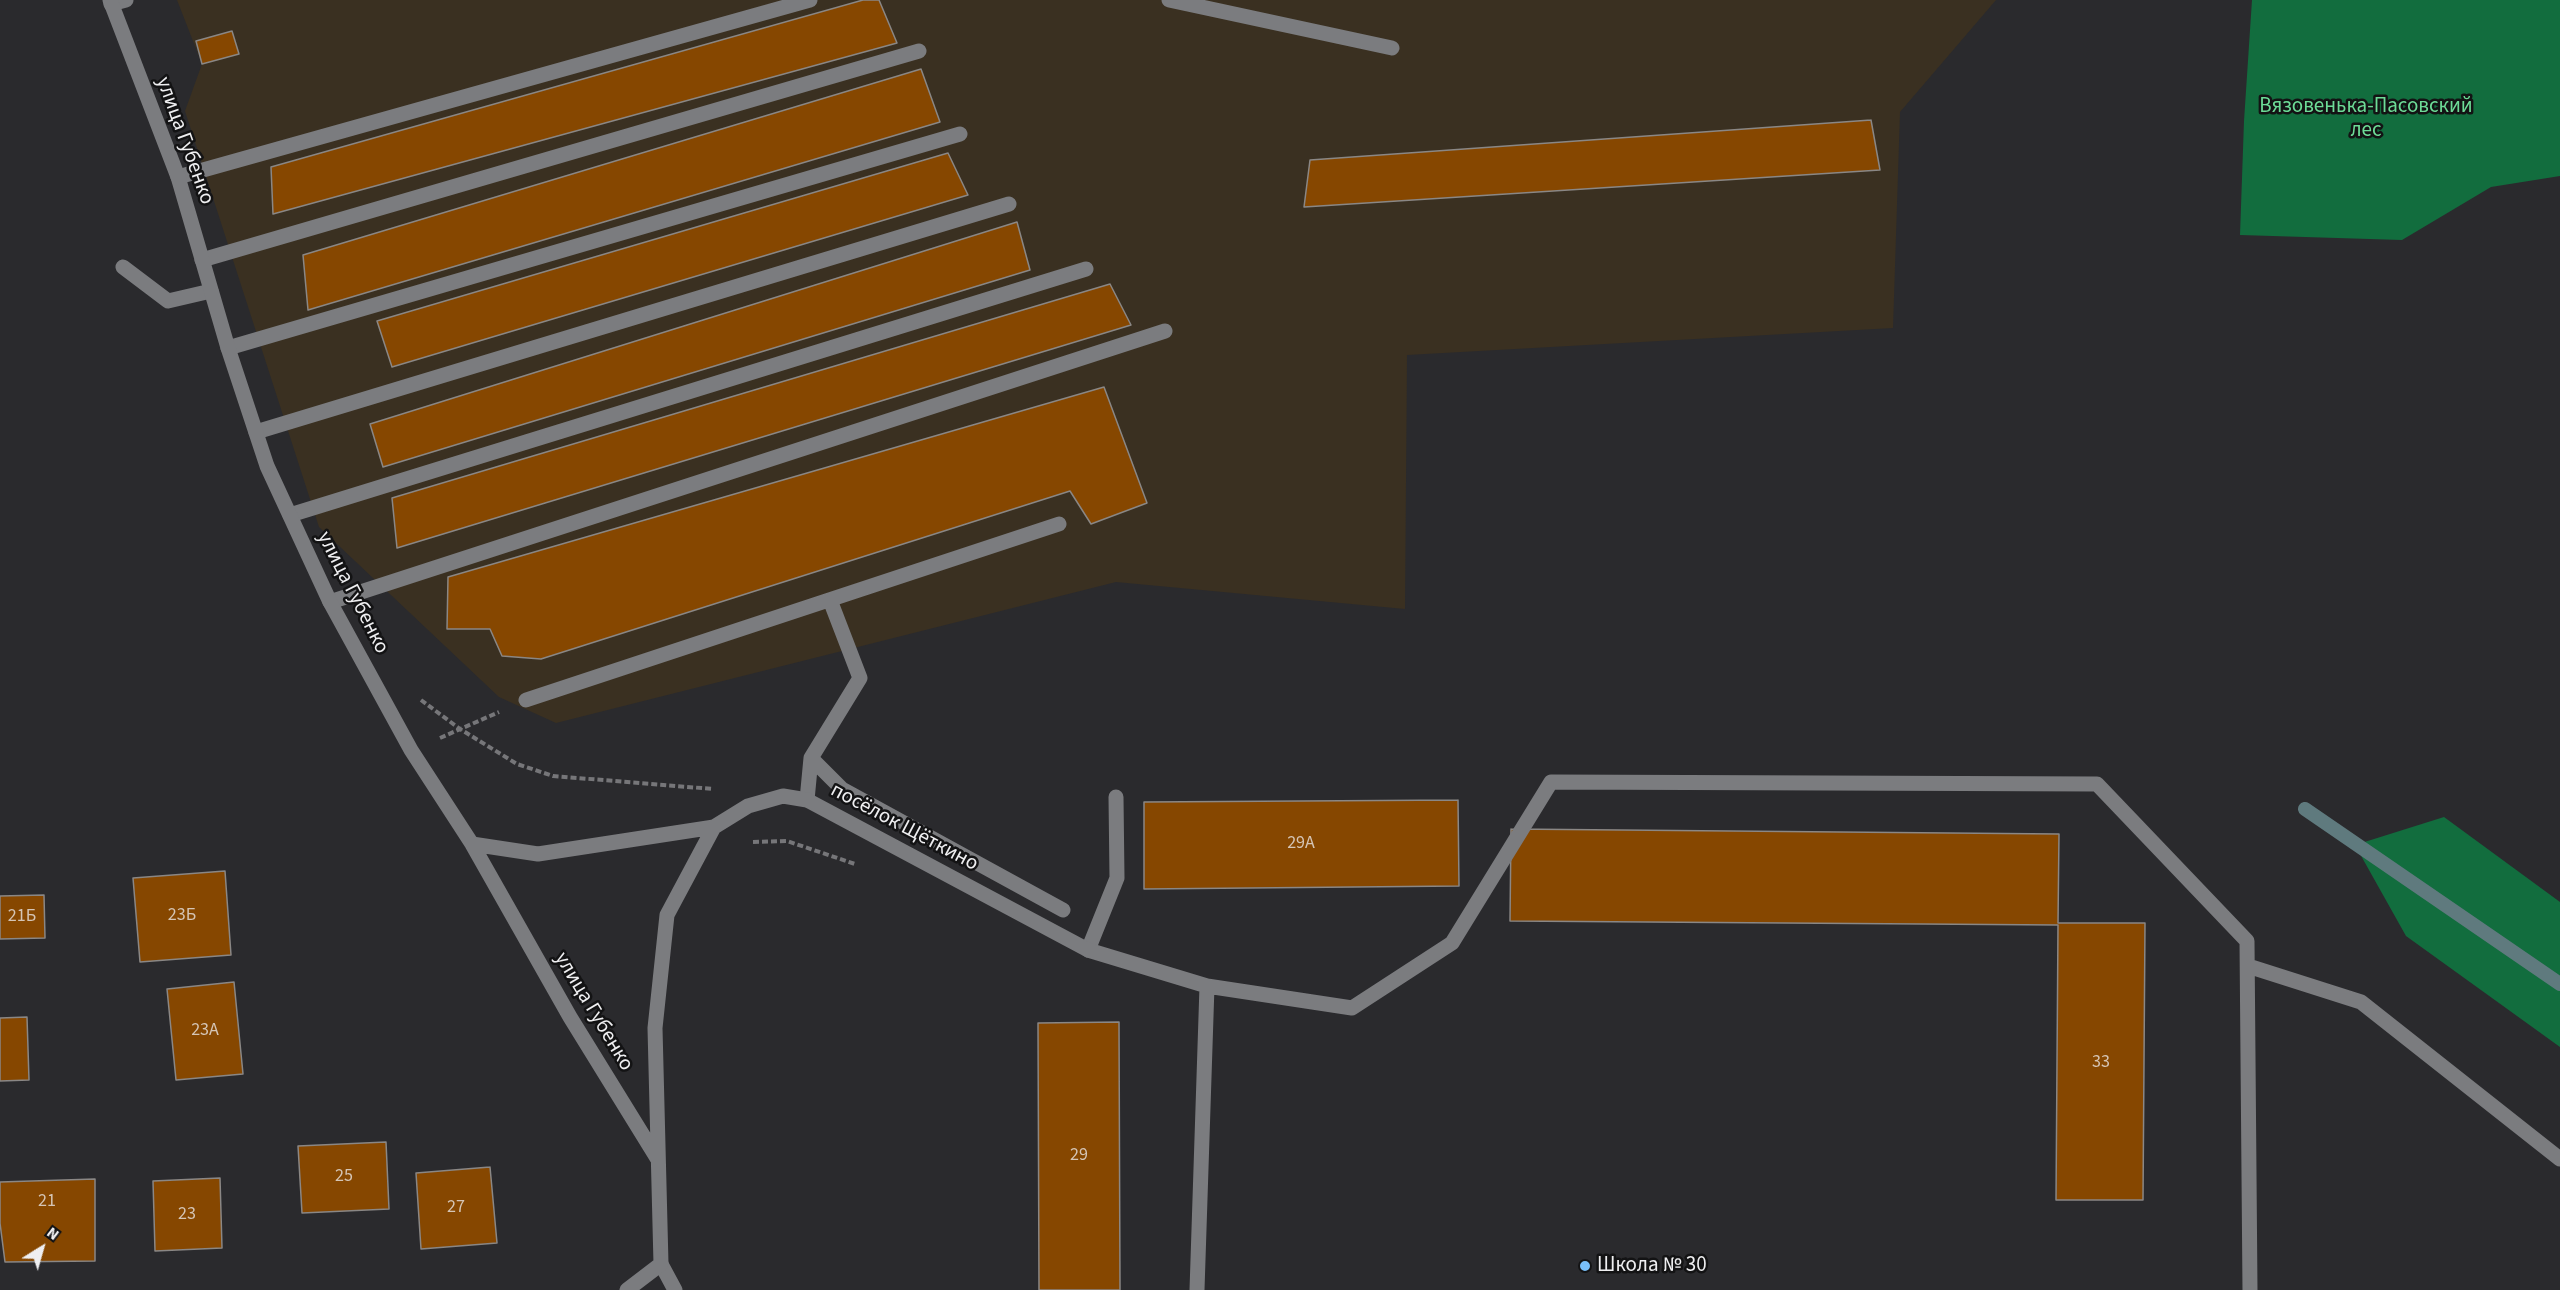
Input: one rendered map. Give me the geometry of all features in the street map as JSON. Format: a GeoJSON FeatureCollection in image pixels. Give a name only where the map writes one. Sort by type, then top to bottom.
{"type":"FeatureCollection","features":[{"type":"Feature","properties":{"kind":"street"},"geometry":{"type":"LineString","coordinates":[[178,177],[810,0]]}},
{"type":"Feature","properties":{"kind":"street"},"geometry":{"type":"LineString","coordinates":[[1169,0],[1392,48]]}},
{"type":"Feature","properties":{"kind":"street","name":"улица Губенко"},"geometry":{"type":"LineString","coordinates":[[116,1],[178,177],[228,348],[267,466],[330,602],[411,750],[472,844],[570,1017],[657,1158]]}},
{"type":"Feature","properties":{"kind":"street"},"geometry":{"type":"LineString","coordinates":[[202,260],[920,51]]}},
{"type":"Feature","properties":{"kind":"street"},"geometry":{"type":"LineString","coordinates":[[228,348],[960,134]]}},
{"type":"Feature","properties":{"kind":"street"},"geometry":{"type":"LineString","coordinates":[[256,432],[1009,204]]}},
{"type":"Feature","properties":{"kind":"street"},"geometry":{"type":"LineString","coordinates":[[123,267],[168,301],[211,291]]}},
{"type":"Feature","properties":{"kind":"street"},"geometry":{"type":"LineString","coordinates":[[290,515],[1086,269]]}},
{"type":"Feature","properties":{"kind":"street"},"geometry":{"type":"LineString","coordinates":[[330,602],[1165,331]]}},
{"type":"Feature","properties":{"kind":"street"},"geometry":{"type":"LineString","coordinates":[[526,700],[1059,524]]}},
{"type":"Feature","properties":{"kind":"street"},"geometry":{"type":"LineString","coordinates":[[807,800],[811,758],[860,678],[830,600]]}},
{"type":"Feature","properties":{"kind":"street"},"geometry":{"type":"LineString","coordinates":[[811,758],[842,789],[1063,910]]}},
{"type":"Feature","properties":{"kind":"street","name":"посёлок Щёткино"},"geometry":{"type":"LineString","coordinates":[[714,827],[748,806],[783,796],[807,800],[1088,950],[1207,986],[1352,1008],[1452,943],[1551,782],[2097,784],[2247,941],[2248,966]]}},
{"type":"Feature","properties":{"kind":"street"},"geometry":{"type":"LineString","coordinates":[[1088,950],[1118,879],[1116,796]]}},
{"type":"Feature","properties":{"kind":"street"},"geometry":{"type":"LineString","coordinates":[[472,844],[538,854],[714,827]]}},
{"type":"Feature","properties":{"kind":"street"},"geometry":{"type":"LineString","coordinates":[[675,1290],[662,1264],[657,1158],[655,1028],[667,915],[714,827]]}},
{"type":"Feature","properties":{"kind":"street"},"geometry":{"type":"LineString","coordinates":[[2250,1290],[2248,966],[2361,1002],[2560,1159]]}},
{"type":"Feature","properties":{"kind":"street"},"geometry":{"type":"LineString","coordinates":[[1197,1290],[1207,986]]}},
{"type":"Feature","properties":{"kind":"street"},"geometry":{"type":"LineString","coordinates":[[627,1290],[662,1264]]}},
{"type":"Feature","properties":{"kind":"path"},"geometry":{"type":"LineString","coordinates":[[379,692],[400,684],[460,729],[517,764],[554,776],[735,791],[748,806]]}},
{"type":"Feature","properties":{"kind":"path"},"geometry":{"type":"LineString","coordinates":[[411,750],[526,700]]}},
{"type":"Feature","properties":{"kind":"path"},"geometry":{"type":"LineString","coordinates":[[747,842],[787,841],[862,867]]}},
{"type":"Feature","properties":{"kind":"shaded area"},"geometry":{"type":"Polygon","coordinates":[[[177,0],[1996,0],[1900,112],[1893,328],[1407,355],[1405,609],[1116,582],[556,723],[499,697],[319,527],[185,111],[202,64],[177,0]]]}},
{"type":"Feature","properties":{"kind":"green space","name":"Вязовенька-Пасовский лес"},"geometry":{"type":"Polygon","coordinates":[[[2252,0],[2560,0],[2560,176],[2491,187],[2402,240],[2240,235],[2244,121],[2252,0]]]}},
{"type":"Feature","properties":{"kind":"green space"},"geometry":{"type":"Polygon","coordinates":[[[2444,817],[2560,902],[2560,1047],[2406,936],[2355,845],[2444,817]]]}},
{"type":"Feature","properties":{"kind":"building"},"geometry":{"type":"Polygon","coordinates":[[[863,0],[879,0],[897,43],[273,214],[271,167],[863,0]]]}},
{"type":"Feature","properties":{"kind":"building"},"geometry":{"type":"Polygon","coordinates":[[[232,31],[239,54],[202,64],[196,41],[232,31]]]}},
{"type":"Feature","properties":{"kind":"building"},"geometry":{"type":"Polygon","coordinates":[[[921,69],[940,122],[308,310],[303,255],[921,69]]]}},
{"type":"Feature","properties":{"kind":"building"},"geometry":{"type":"Polygon","coordinates":[[[1871,120],[1880,170],[1304,207],[1310,160],[1871,120]]]}},
{"type":"Feature","properties":{"kind":"building"},"geometry":{"type":"Polygon","coordinates":[[[948,153],[968,195],[392,367],[377,321],[948,153]]]}},
{"type":"Feature","properties":{"kind":"building"},"geometry":{"type":"Polygon","coordinates":[[[1017,222],[1030,270],[383,467],[370,424],[1017,222]]]}},
{"type":"Feature","properties":{"kind":"building"},"geometry":{"type":"Polygon","coordinates":[[[1110,284],[1131,325],[397,548],[392,498],[1110,284]]]}},
{"type":"Feature","properties":{"kind":"building"},"geometry":{"type":"Polygon","coordinates":[[[1104,387],[1147,503],[1091,524],[1070,491],[541,659],[502,656],[490,629],[447,629],[448,577],[1104,387]]]}},
{"type":"Feature","properties":{"kind":"building"},"geometry":{"type":"Polygon","coordinates":[[[1458,800],[1459,886],[1144,889],[1144,802],[1458,800]]]}},
{"type":"Feature","properties":{"kind":"building"},"geometry":{"type":"Polygon","coordinates":[[[1511,829],[2059,834],[2058,923],[2145,923],[2143,1200],[2056,1200],[2058,925],[1510,921],[1511,829]]]}},
{"type":"Feature","properties":{"kind":"building"},"geometry":{"type":"Polygon","coordinates":[[[225,871],[231,955],[140,962],[133,878],[225,871]]]}},
{"type":"Feature","properties":{"kind":"building"},"geometry":{"type":"Polygon","coordinates":[[[44,895],[45,938],[0,939],[0,896],[44,895]]]}},
{"type":"Feature","properties":{"kind":"building"},"geometry":{"type":"Polygon","coordinates":[[[234,982],[243,1074],[176,1080],[167,989],[234,982]]]}},
{"type":"Feature","properties":{"kind":"building"},"geometry":{"type":"Polygon","coordinates":[[[27,1017],[29,1080],[0,1081],[0,1018],[27,1017]]]}},
{"type":"Feature","properties":{"kind":"building"},"geometry":{"type":"Polygon","coordinates":[[[1119,1022],[1120,1290],[1039,1290],[1038,1023],[1119,1022]]]}},
{"type":"Feature","properties":{"kind":"building"},"geometry":{"type":"Polygon","coordinates":[[[386,1142],[389,1209],[302,1213],[298,1146],[386,1142]]]}},
{"type":"Feature","properties":{"kind":"building"},"geometry":{"type":"Polygon","coordinates":[[[490,1167],[497,1243],[421,1249],[416,1173],[490,1167]]]}},
{"type":"Feature","properties":{"kind":"building"},"geometry":{"type":"Polygon","coordinates":[[[220,1178],[222,1248],[155,1251],[153,1181],[220,1178]]]}},
{"type":"Feature","properties":{"kind":"building"},"geometry":{"type":"Polygon","coordinates":[[[95,1179],[95,1261],[5,1262],[0,1223],[0,1182],[95,1179]]]}},
{"type":"Feature","properties":{"kind":"waterway"},"geometry":{"type":"LineString","coordinates":[[2305,809],[2560,984]]}},
{"type":"Feature","properties":{"kind":"place","name":"Школа № 30"},"geometry":{"type":"Point","coordinates":[1585,1266]}}]}
